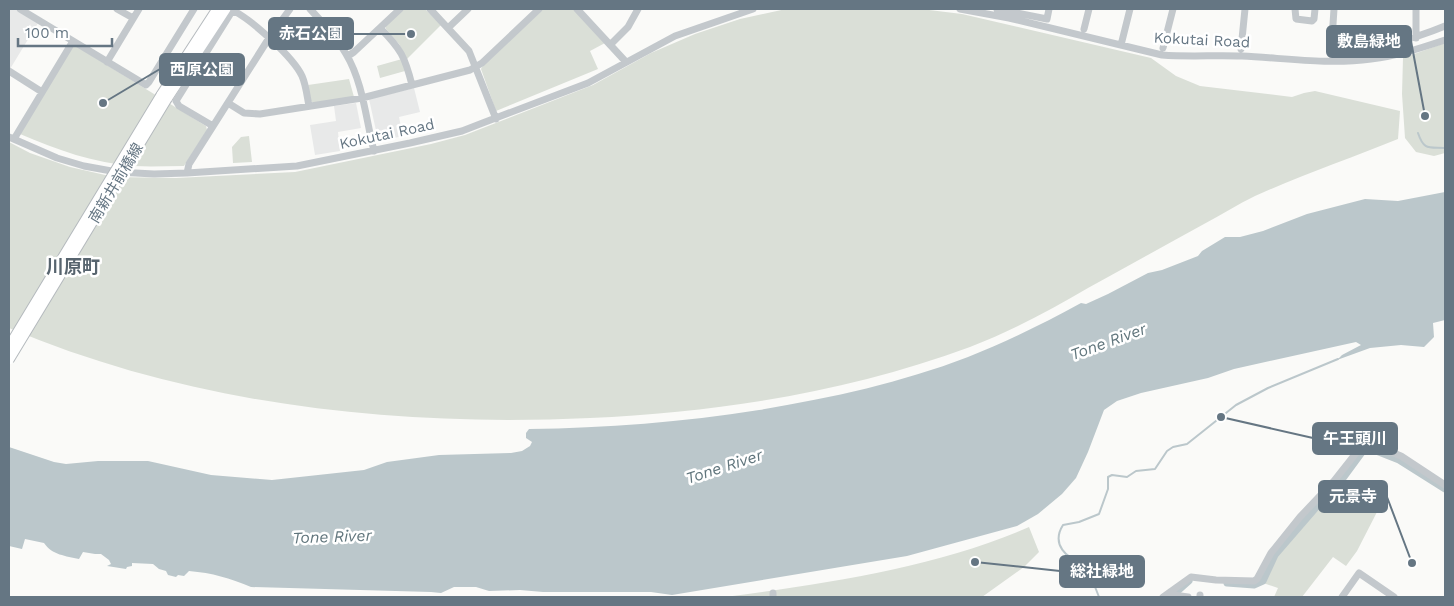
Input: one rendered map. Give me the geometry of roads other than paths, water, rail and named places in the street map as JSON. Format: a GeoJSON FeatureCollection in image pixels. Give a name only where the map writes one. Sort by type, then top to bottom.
{"type":"FeatureCollection","features":[{"type":"Feature","properties":{"kind":"main road","name":"南新井前橋線"},"geometry":{"type":"LineString","coordinates":[[9,360],[217,9]]}},
{"type":"Feature","properties":{"kind":"main road","name":"南新井前橋線"},"geometry":{"type":"LineString","coordinates":[[9,346],[164,97],[226,9]]}},
{"type":"Feature","properties":{"kind":"street"},"geometry":{"type":"LineString","coordinates":[[20,9],[144,84],[148,84],[194,9]]}},
{"type":"Feature","properties":{"kind":"street"},"geometry":{"type":"LineString","coordinates":[[117,9],[132,18]]}},
{"type":"Feature","properties":{"kind":"street"},"geometry":{"type":"LineString","coordinates":[[107,62],[138,9]]}},
{"type":"Feature","properties":{"kind":"street"},"geometry":{"type":"LineString","coordinates":[[187,174],[189,164],[269,38],[290,9]]}},
{"type":"Feature","properties":{"kind":"street"},"geometry":{"type":"LineString","coordinates":[[310,9],[331,31],[348,56],[362,98],[374,151]]}},
{"type":"Feature","properties":{"kind":"street"},"geometry":{"type":"LineString","coordinates":[[348,56],[400,9]]}},
{"type":"Feature","properties":{"kind":"street"},"geometry":{"type":"LineString","coordinates":[[430,9],[469,51],[477,67],[496,119]]}},
{"type":"Feature","properties":{"kind":"street"},"geometry":{"type":"LineString","coordinates":[[448,28],[468,9]]}},
{"type":"Feature","properties":{"kind":"street"},"geometry":{"type":"LineString","coordinates":[[228,103],[254,115],[362,98],[477,67],[539,9]]}},
{"type":"Feature","properties":{"kind":"street"},"geometry":{"type":"LineString","coordinates":[[577,9],[626,62]]}},
{"type":"Feature","properties":{"kind":"street"},"geometry":{"type":"LineString","coordinates":[[611,44],[628,27],[638,9]]}},
{"type":"Feature","properties":{"kind":"street","name":"Kokutai Road"},"geometry":{"type":"LineString","coordinates":[[11,138],[57,158],[104,170],[154,174],[187,174],[289,167],[454,133],[496,119],[588,83],[675,36],[727,13],[753,9]]}},
{"type":"Feature","properties":{"kind":"street","name":"Kokutai Road"},"geometry":{"type":"LineString","coordinates":[[960,9],[1009,18],[1121,46],[1170,56],[1240,56],[1338,61],[1371,59],[1420,48],[1445,40]]}},
{"type":"Feature","properties":{"kind":"street"},"geometry":{"type":"LineString","coordinates":[[997,9],[1010,10],[1047,19],[1049,9]]}},
{"type":"Feature","properties":{"kind":"street"},"geometry":{"type":"LineString","coordinates":[[1084,29],[1089,9]]}},
{"type":"Feature","properties":{"kind":"street"},"geometry":{"type":"LineString","coordinates":[[1121,46],[1130,9]]}},
{"type":"Feature","properties":{"kind":"street"},"geometry":{"type":"LineString","coordinates":[[1163,48],[1173,9]]}},
{"type":"Feature","properties":{"kind":"street"},"geometry":{"type":"LineString","coordinates":[[1241,49],[1245,9]]}},
{"type":"Feature","properties":{"kind":"street"},"geometry":{"type":"LineString","coordinates":[[1295,9],[1296,20],[1312,21],[1315,9]]}},
{"type":"Feature","properties":{"kind":"street"},"geometry":{"type":"LineString","coordinates":[[1334,9],[1331,54],[1366,49],[1416,38],[1445,26]]}},
{"type":"Feature","properties":{"kind":"street"},"geometry":{"type":"LineString","coordinates":[[1416,9],[1416,38]]}},
{"type":"Feature","properties":{"kind":"street"},"geometry":{"type":"LineString","coordinates":[[213,126],[179,106],[176,101],[231,13],[236,12],[269,38],[298,69],[306,88],[309,106]]}},
{"type":"Feature","properties":{"kind":"street"},"geometry":{"type":"LineString","coordinates":[[380,28],[403,55],[412,85]]}},
{"type":"Feature","properties":{"kind":"street"},"geometry":{"type":"LineString","coordinates":[[11,138],[73,42]]}},
{"type":"Feature","properties":{"kind":"street"},"geometry":{"type":"LineString","coordinates":[[9,72],[42,92]]}},
{"type":"Feature","properties":{"kind":"street"},"geometry":{"type":"LineString","coordinates":[[1163,597],[1192,577],[1221,580],[1257,580],[1267,559],[1282,538],[1334,481],[1364,442],[1401,456],[1445,485]]}},
{"type":"Feature","properties":{"kind":"street"},"geometry":{"type":"LineString","coordinates":[[1342,597],[1359,573],[1394,597]]}},
{"type":"Feature","properties":{"kind":"street"},"geometry":{"type":"LineString","coordinates":[[1170,592],[1174,595],[1188,597]]}},
{"type":"Feature","properties":{"kind":"water","name":"Tone River"},"geometry":{"type":"Polygon","coordinates":[[[1445,192],[1445,320],[1433,323],[1434,337],[1424,347],[1401,345],[1370,348],[1337,360],[1342,355],[1361,345],[1356,342],[1234,369],[1208,378],[1141,393],[1117,401],[1104,410],[1076,478],[1062,494],[1038,514],[1017,526],[907,556],[672,595],[651,592],[489,591],[476,587],[454,587],[441,593],[251,587],[221,576],[198,572],[189,571],[184,576],[178,575],[176,577],[168,575],[166,571],[159,569],[153,564],[132,563],[132,566],[126,569],[107,566],[111,564],[109,560],[101,554],[83,552],[79,559],[55,553],[44,543],[25,539],[22,549],[9,546],[9,447],[54,462],[66,464],[98,461],[148,461],[211,475],[272,480],[364,470],[387,462],[439,455],[522,451],[530,446],[532,442],[526,438],[526,433],[529,429],[616,426],[673,421],[786,405],[839,395],[891,382],[968,357],[1025,332],[1081,303],[1086,304],[1108,294],[1148,273],[1162,270],[1198,256],[1202,251],[1225,237],[1240,237],[1263,231],[1307,214],[1365,199],[1398,201],[1445,192]]]}},
{"type":"Feature","properties":{"kind":"waterway"},"geometry":{"type":"LineString","coordinates":[[1418,133],[1422,143],[1428,147],[1445,148]]}},
{"type":"Feature","properties":{"kind":"waterway"},"geometry":{"type":"LineString","coordinates":[[1099,597],[1084,563],[1066,554],[1062,550],[1059,538],[1063,525],[1079,522],[1099,514],[1108,489],[1108,477],[1112,475],[1127,477],[1136,471],[1155,469],[1167,451],[1173,447],[1187,444],[1236,405],[1268,388],[1338,359]]}},
{"type":"Feature","properties":{"kind":"waterway"},"geometry":{"type":"LineString","coordinates":[[1227,583],[1254,585],[1263,581],[1275,555],[1341,481],[1366,447],[1399,460],[1445,489]]}},
{"type":"Feature","properties":{"kind":"waterway"},"geometry":{"type":"LineString","coordinates":[[1171,597],[1189,581]]}},
{"type":"Feature","properties":{"kind":"place","name":"赤石公園"},"geometry":{"type":"Point","coordinates":[411,34]}},
{"type":"Feature","properties":{"kind":"place","name":"西原公園"},"geometry":{"type":"Point","coordinates":[103,103]}},
{"type":"Feature","properties":{"kind":"place","name":"敷島緑地"},"geometry":{"type":"Point","coordinates":[1425,116]}},
{"type":"Feature","properties":{"kind":"place","name":"午王頭川"},"geometry":{"type":"Point","coordinates":[1221,417]}},
{"type":"Feature","properties":{"kind":"place","name":"総社緑地"},"geometry":{"type":"Point","coordinates":[975,562]}},
{"type":"Feature","properties":{"kind":"place","name":"元景寺"},"geometry":{"type":"Point","coordinates":[1412,563]}},
{"type":"Feature","properties":{"kind":"district","name":"川原町"},"geometry":{"type":"Point","coordinates":[73,267]}}]}
